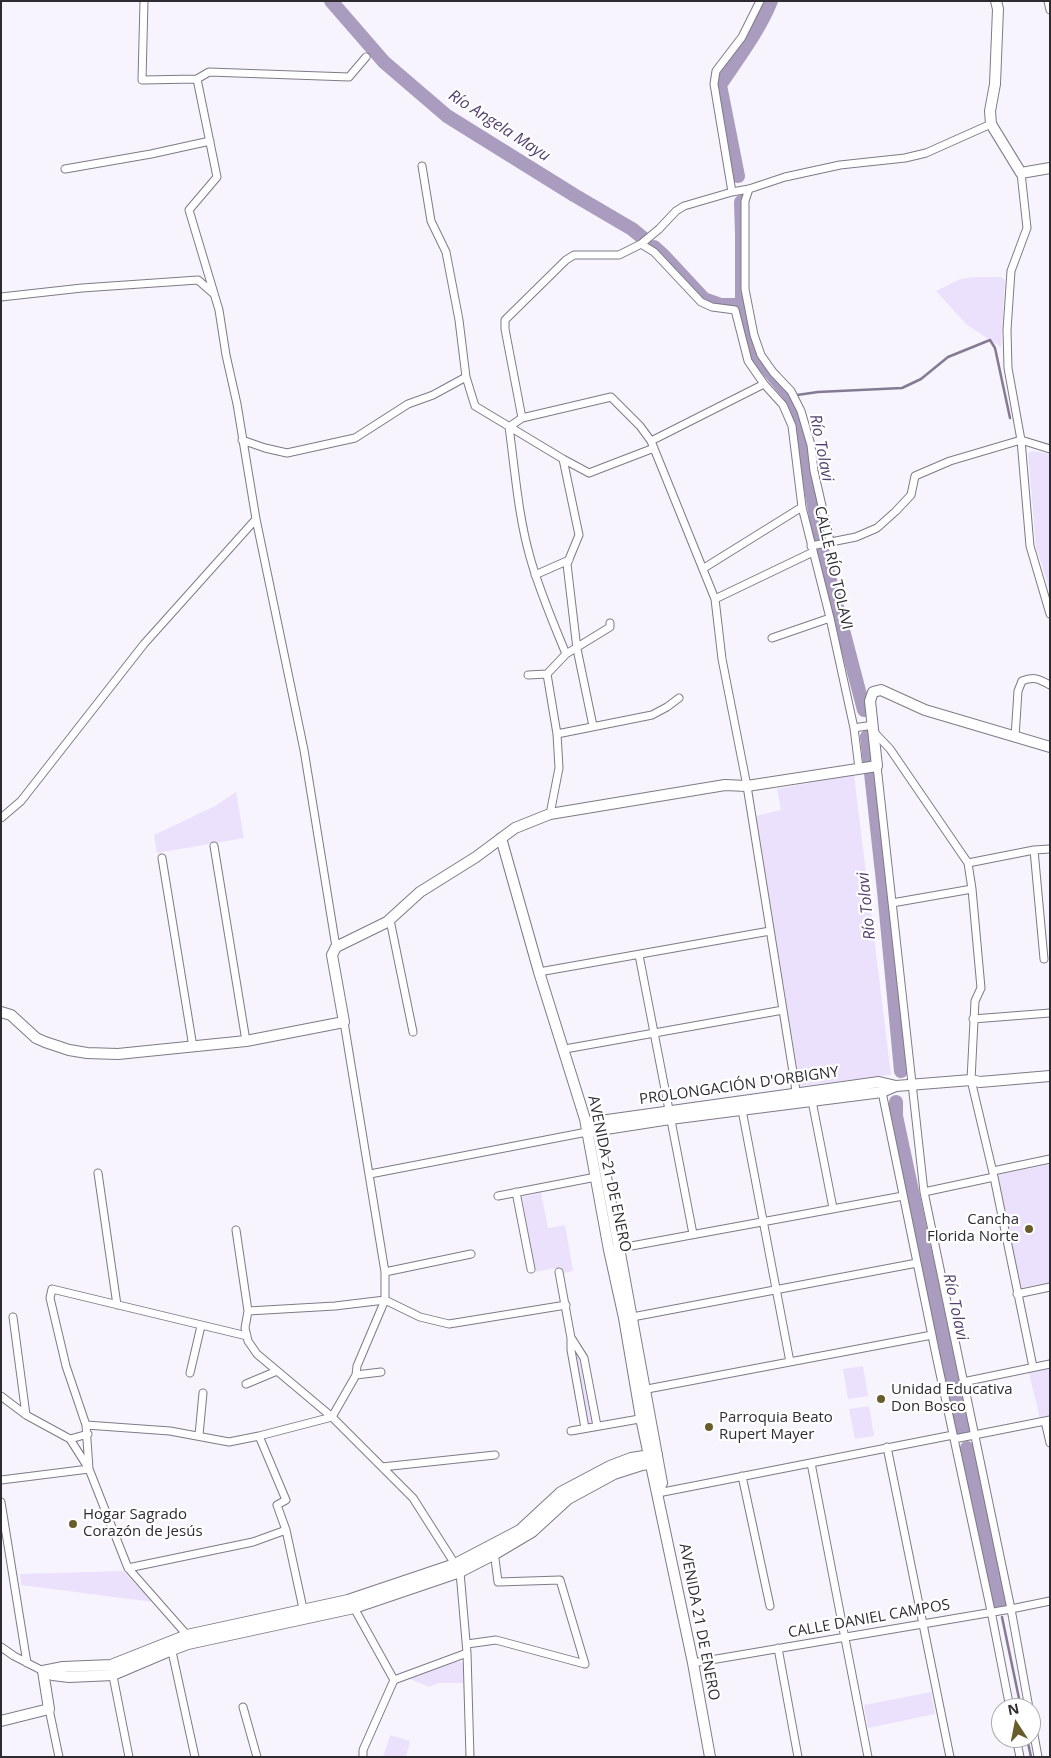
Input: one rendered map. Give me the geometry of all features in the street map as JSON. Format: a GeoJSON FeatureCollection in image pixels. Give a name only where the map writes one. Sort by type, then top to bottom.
{"type":"FeatureCollection","features":[{"type":"Feature","properties":{"kind":"main road"},"geometry":{"type":"LineString","coordinates":[[996,1],[998,10],[995,84],[990,111],[991,124],[1021,173],[1050,168]]}},
{"type":"Feature","properties":{"kind":"main road"},"geometry":{"type":"LineString","coordinates":[[1,1012],[11,1015],[36,1038],[69,1050],[87,1053],[118,1054],[246,1041],[344,1022],[332,955],[336,948],[390,920],[420,892],[476,857],[515,828],[550,814],[725,785],[747,786],[878,766],[870,701],[873,692],[881,690],[925,710],[1050,747]]}},
{"type":"Feature","properties":{"kind":"main road","name":"AVENIDA 21 DE ENERO"},"geometry":{"type":"LineString","coordinates":[[501,838],[539,972],[591,1127],[654,1459],[658,1493],[710,1757]]}},
{"type":"Feature","properties":{"kind":"main road","name":"PROLONGACIÓN D'ORBIGNY"},"geometry":{"type":"LineString","coordinates":[[591,1127],[797,1098],[812,1101],[882,1092],[896,1086],[912,1084],[971,1080],[980,1082],[1050,1076]]}},
{"type":"Feature","properties":{"kind":"main road","name":"PROLONGACIÓN D'ORBIGNY"},"geometry":{"type":"LineString","coordinates":[[669,1115],[742,1110],[879,1082],[896,1086]]}},
{"type":"Feature","properties":{"kind":"main road","name":"AVENIDA 21 DE ENERO"},"geometry":{"type":"LineString","coordinates":[[591,1127],[596,1177],[614,1249]]}},
{"type":"Feature","properties":{"kind":"main road"},"geometry":{"type":"LineString","coordinates":[[1,1721],[50,1709],[43,1671],[63,1666],[112,1670],[188,1639],[353,1603],[458,1568],[493,1550],[520,1530],[561,1492],[610,1466],[631,1458],[654,1459]]}},
{"type":"Feature","properties":{"kind":"street"},"geometry":{"type":"LineString","coordinates":[[144,1],[142,80],[197,79],[209,72],[349,78],[366,56]]}},
{"type":"Feature","properties":{"kind":"street"},"geometry":{"type":"LineString","coordinates":[[732,192],[714,84],[716,71],[742,37],[760,1]]}},
{"type":"Feature","properties":{"kind":"street"},"geometry":{"type":"LineString","coordinates":[[1048,1],[1050,10]]}},
{"type":"Feature","properties":{"kind":"street"},"geometry":{"type":"LineString","coordinates":[[197,79],[217,177],[189,210],[215,294],[237,404],[256,519],[304,750],[336,948]]}},
{"type":"Feature","properties":{"kind":"street"},"geometry":{"type":"LineString","coordinates":[[522,418],[505,329],[505,320],[566,260],[574,255],[619,255],[641,244],[660,229],[676,211],[684,206],[749,189],[785,177],[840,164],[905,158],[926,154],[991,124]]}},
{"type":"Feature","properties":{"kind":"street"},"geometry":{"type":"LineString","coordinates":[[65,169],[151,154],[210,141]]}},
{"type":"Feature","properties":{"kind":"street"},"geometry":{"type":"LineString","coordinates":[[422,166],[431,221],[446,252],[459,320],[466,377],[475,406],[563,460],[589,473],[653,445],[764,384]]}},
{"type":"Feature","properties":{"kind":"street"},"geometry":{"type":"LineString","coordinates":[[1021,173],[1026,228],[1011,272],[1007,330],[1008,368],[1021,440],[1030,546],[1050,614]]}},
{"type":"Feature","properties":{"kind":"street","name":"CALLE RÍO TOLAVI"},"geometry":{"type":"LineString","coordinates":[[749,189],[745,201],[746,289],[754,335],[762,355],[773,372],[791,391],[801,411],[811,445],[814,471],[829,541]]}},
{"type":"Feature","properties":{"kind":"street","name":"CALLE RÍO TOLAVI"},"geometry":{"type":"LineString","coordinates":[[641,244],[654,252],[701,302],[712,307],[734,310],[748,360],[764,384],[783,405],[792,426],[802,507],[830,618],[854,728],[859,768]]}},
{"type":"Feature","properties":{"kind":"street"},"geometry":{"type":"LineString","coordinates":[[1,297],[82,288],[198,280],[215,294]]}},
{"type":"Feature","properties":{"kind":"street"},"geometry":{"type":"LineString","coordinates":[[242,440],[287,453],[355,438],[408,404],[433,395],[466,377]]}},
{"type":"Feature","properties":{"kind":"street"},"geometry":{"type":"LineString","coordinates":[[509,427],[522,418],[611,397],[640,426],[653,445],[715,599],[722,659],[747,786],[797,1098]]}},
{"type":"Feature","properties":{"kind":"street"},"geometry":{"type":"LineString","coordinates":[[509,427],[529,554],[535,575],[566,654]]}},
{"type":"Feature","properties":{"kind":"street"},"geometry":{"type":"LineString","coordinates":[[715,599],[812,548],[829,541],[856,537],[877,528],[911,495],[915,476],[950,461],[1021,440],[1050,449]]}},
{"type":"Feature","properties":{"kind":"street"},"geometry":{"type":"LineString","coordinates":[[563,460],[579,535],[567,564],[577,649],[593,726]]}},
{"type":"Feature","properties":{"kind":"street"},"geometry":{"type":"LineString","coordinates":[[704,568],[802,507]]}},
{"type":"Feature","properties":{"kind":"street"},"geometry":{"type":"LineString","coordinates":[[1,818],[20,801],[144,644],[256,519]]}},
{"type":"Feature","properties":{"kind":"street"},"geometry":{"type":"LineString","coordinates":[[535,575],[569,560]]}},
{"type":"Feature","properties":{"kind":"street"},"geometry":{"type":"LineString","coordinates":[[772,638],[830,618]]}},
{"type":"Feature","properties":{"kind":"street"},"geometry":{"type":"LineString","coordinates":[[528,675],[547,674],[566,654],[610,627],[610,623]]}},
{"type":"Feature","properties":{"kind":"street"},"geometry":{"type":"LineString","coordinates":[[547,674],[557,734],[559,768],[550,814]]}},
{"type":"Feature","properties":{"kind":"street"},"geometry":{"type":"LineString","coordinates":[[1015,736],[1018,691],[1022,681],[1039,678],[1050,685]]}},
{"type":"Feature","properties":{"kind":"street"},"geometry":{"type":"LineString","coordinates":[[557,734],[652,715],[668,707],[678,698]]}},
{"type":"Feature","properties":{"kind":"street"},"geometry":{"type":"LineString","coordinates":[[854,728],[874,728],[968,863],[980,988],[975,1001],[973,1020],[971,1080],[1034,1368]]}},
{"type":"Feature","properties":{"kind":"street"},"geometry":{"type":"LineString","coordinates":[[878,766],[924,1192],[1011,1609],[1027,1698]]}},
{"type":"Feature","properties":{"kind":"street"},"geometry":{"type":"LineString","coordinates":[[214,846],[246,1041]]}},
{"type":"Feature","properties":{"kind":"street"},"geometry":{"type":"LineString","coordinates":[[968,863],[1034,850],[1050,849]]}},
{"type":"Feature","properties":{"kind":"street"},"geometry":{"type":"LineString","coordinates":[[1034,850],[1044,959]]}},
{"type":"Feature","properties":{"kind":"street"},"geometry":{"type":"LineString","coordinates":[[162,858],[193,1047]]}},
{"type":"Feature","properties":{"kind":"street"},"geometry":{"type":"LineString","coordinates":[[892,903],[972,889]]}},
{"type":"Feature","properties":{"kind":"street"},"geometry":{"type":"LineString","coordinates":[[390,920],[413,1032]]}},
{"type":"Feature","properties":{"kind":"street"},"geometry":{"type":"LineString","coordinates":[[539,972],[770,931]]}},
{"type":"Feature","properties":{"kind":"street"},"geometry":{"type":"LineString","coordinates":[[639,955],[693,1234]]}},
{"type":"Feature","properties":{"kind":"street"},"geometry":{"type":"LineString","coordinates":[[564,1049],[783,1010]]}},
{"type":"Feature","properties":{"kind":"street"},"geometry":{"type":"LineString","coordinates":[[973,1020],[1050,1012]]}},
{"type":"Feature","properties":{"kind":"street"},"geometry":{"type":"LineString","coordinates":[[86,1425],[170,1430],[229,1442],[332,1417],[356,1375],[357,1366],[385,1300],[385,1272],[344,1022]]}},
{"type":"Feature","properties":{"kind":"street"},"geometry":{"type":"LineString","coordinates":[[882,1092],[916,1263],[1008,1698]]}},
{"type":"Feature","properties":{"kind":"street"},"geometry":{"type":"LineString","coordinates":[[812,1101],[833,1208]]}},
{"type":"Feature","properties":{"kind":"street"},"geometry":{"type":"LineString","coordinates":[[742,1110],[790,1362]]}},
{"type":"Feature","properties":{"kind":"street"},"geometry":{"type":"LineString","coordinates":[[370,1174],[591,1127]]}},
{"type":"Feature","properties":{"kind":"street"},"geometry":{"type":"LineString","coordinates":[[924,1192],[1050,1159]]}},
{"type":"Feature","properties":{"kind":"street"},"geometry":{"type":"LineString","coordinates":[[98,1173],[117,1305]]}},
{"type":"Feature","properties":{"kind":"street"},"geometry":{"type":"LineString","coordinates":[[498,1196],[596,1177]]}},
{"type":"Feature","properties":{"kind":"street"},"geometry":{"type":"LineString","coordinates":[[516,1192],[531,1269]]}},
{"type":"Feature","properties":{"kind":"street"},"geometry":{"type":"LineString","coordinates":[[614,1249],[903,1196]]}},
{"type":"Feature","properties":{"kind":"street"},"geometry":{"type":"LineString","coordinates":[[236,1230],[248,1311],[245,1328],[248,1341],[257,1354],[332,1417],[413,1498],[458,1568],[467,1653],[470,1757]]}},
{"type":"Feature","properties":{"kind":"street"},"geometry":{"type":"LineString","coordinates":[[385,1272],[471,1254]]}},
{"type":"Feature","properties":{"kind":"street"},"geometry":{"type":"LineString","coordinates":[[628,1318],[916,1263]]}},
{"type":"Feature","properties":{"kind":"street"},"geometry":{"type":"LineString","coordinates":[[559,1272],[585,1428]]}},
{"type":"Feature","properties":{"kind":"street"},"geometry":{"type":"LineString","coordinates":[[1017,1294],[1050,1286]]}},
{"type":"Feature","properties":{"kind":"street"},"geometry":{"type":"LineString","coordinates":[[89,1469],[88,1434],[66,1366],[50,1298],[52,1289],[247,1336]]}},
{"type":"Feature","properties":{"kind":"street"},"geometry":{"type":"LineString","coordinates":[[248,1311],[335,1306],[385,1300],[420,1317],[449,1324],[566,1305]]}},
{"type":"Feature","properties":{"kind":"street"},"geometry":{"type":"LineString","coordinates":[[13,1317],[26,1415]]}},
{"type":"Feature","properties":{"kind":"street"},"geometry":{"type":"LineString","coordinates":[[190,1373],[201,1326]]}},
{"type":"Feature","properties":{"kind":"street"},"geometry":{"type":"LineString","coordinates":[[641,1391],[932,1335]]}},
{"type":"Feature","properties":{"kind":"street"},"geometry":{"type":"LineString","coordinates":[[571,1338],[584,1358],[597,1426]]}},
{"type":"Feature","properties":{"kind":"street"},"geometry":{"type":"LineString","coordinates":[[963,1382],[1050,1364]]}},
{"type":"Feature","properties":{"kind":"street"},"geometry":{"type":"LineString","coordinates":[[246,1384],[277,1371]]}},
{"type":"Feature","properties":{"kind":"street"},"geometry":{"type":"LineString","coordinates":[[356,1375],[381,1372]]}},
{"type":"Feature","properties":{"kind":"street"},"geometry":{"type":"LineString","coordinates":[[199,1435],[203,1393]]}},
{"type":"Feature","properties":{"kind":"street"},"geometry":{"type":"LineString","coordinates":[[1,1396],[26,1415],[70,1439],[89,1469],[128,1568],[188,1639]]}},
{"type":"Feature","properties":{"kind":"street"},"geometry":{"type":"LineString","coordinates":[[571,1431],[646,1418]]}},
{"type":"Feature","properties":{"kind":"street"},"geometry":{"type":"LineString","coordinates":[[658,1493],[887,1447],[974,1435],[1047,1421],[1050,1443]]}},
{"type":"Feature","properties":{"kind":"street"},"geometry":{"type":"LineString","coordinates":[[70,1439],[88,1434]]}},
{"type":"Feature","properties":{"kind":"street"},"geometry":{"type":"LineString","coordinates":[[259,1436],[286,1500],[277,1505],[286,1530],[304,1614]]}},
{"type":"Feature","properties":{"kind":"street"},"geometry":{"type":"LineString","coordinates":[[887,1447],[950,1757]]}},
{"type":"Feature","properties":{"kind":"street"},"geometry":{"type":"LineString","coordinates":[[382,1467],[495,1455]]}},
{"type":"Feature","properties":{"kind":"street"},"geometry":{"type":"LineString","coordinates":[[811,1463],[868,1757]]}},
{"type":"Feature","properties":{"kind":"street"},"geometry":{"type":"LineString","coordinates":[[1,1480],[89,1469]]}},
{"type":"Feature","properties":{"kind":"street"},"geometry":{"type":"LineString","coordinates":[[742,1476],[770,1606]]}},
{"type":"Feature","properties":{"kind":"street"},"geometry":{"type":"LineString","coordinates":[[1,1502],[27,1663]]}},
{"type":"Feature","properties":{"kind":"street"},"geometry":{"type":"LineString","coordinates":[[128,1568],[253,1542],[286,1530]]}},
{"type":"Feature","properties":{"kind":"street"},"geometry":{"type":"LineString","coordinates":[[466,1644],[496,1640],[584,1664],[560,1580],[498,1582],[493,1550]]}},
{"type":"Feature","properties":{"kind":"street","name":"CALLE DANIEL CAMPOS"},"geometry":{"type":"LineString","coordinates":[[693,1663],[1050,1601]]}},
{"type":"Feature","properties":{"kind":"street"},"geometry":{"type":"LineString","coordinates":[[353,1603],[394,1680]]}},
{"type":"Feature","properties":{"kind":"street"},"geometry":{"type":"LineString","coordinates":[[170,1645],[194,1757]]}},
{"type":"Feature","properties":{"kind":"street"},"geometry":{"type":"LineString","coordinates":[[1,1647],[43,1671]]}},
{"type":"Feature","properties":{"kind":"street"},"geometry":{"type":"LineString","coordinates":[[778,1648],[798,1757]]}},
{"type":"Feature","properties":{"kind":"street"},"geometry":{"type":"LineString","coordinates":[[363,1757],[363,1750],[394,1680],[467,1653]]}},
{"type":"Feature","properties":{"kind":"street"},"geometry":{"type":"LineString","coordinates":[[112,1670],[129,1757]]}},
{"type":"Feature","properties":{"kind":"street"},"geometry":{"type":"LineString","coordinates":[[243,1707],[257,1757]]}},
{"type":"Feature","properties":{"kind":"street"},"geometry":{"type":"LineString","coordinates":[[50,1709],[58,1757]]}},
{"type":"Feature","properties":{"kind":"shaded area"},"geometry":{"type":"Polygon","coordinates":[[[1001,277],[1005,280],[1001,347],[967,325],[936,291],[960,279],[1001,277]]]}},
{"type":"Feature","properties":{"kind":"shaded area"},"geometry":{"type":"Polygon","coordinates":[[[1033,451],[1050,454],[1050,591],[1036,547],[1028,453],[1033,451]]]}},
{"type":"Feature","properties":{"kind":"shaded area"},"geometry":{"type":"Polygon","coordinates":[[[854,775],[891,1075],[800,1086],[756,816],[781,810],[777,789],[854,775]]]}},
{"type":"Feature","properties":{"kind":"shaded area"},"geometry":{"type":"Polygon","coordinates":[[[236,792],[244,838],[157,853],[154,835],[215,806],[236,792]]]}},
{"type":"Feature","properties":{"kind":"shaded area","name":"Cancha Florida Norte"},"geometry":{"type":"Polygon","coordinates":[[[1050,1164],[1050,1282],[1021,1288],[997,1175],[1050,1164]]]}},
{"type":"Feature","properties":{"kind":"shaded area"},"geometry":{"type":"Polygon","coordinates":[[[541,1193],[548,1228],[565,1225],[573,1271],[563,1273],[562,1267],[535,1272],[522,1197],[541,1193]]]}},
{"type":"Feature","properties":{"kind":"shaded area"},"geometry":{"type":"Polygon","coordinates":[[[574,1355],[581,1359],[593,1422],[586,1423],[574,1355]]]}},
{"type":"Feature","properties":{"kind":"shaded area"},"geometry":{"type":"Polygon","coordinates":[[[863,1366],[868,1396],[848,1399],[843,1369],[863,1366]]]}},
{"type":"Feature","properties":{"kind":"shaded area"},"geometry":{"type":"Polygon","coordinates":[[[1050,1368],[1050,1417],[1040,1419],[1029,1373],[1050,1368]]]}},
{"type":"Feature","properties":{"kind":"shaded area"},"geometry":{"type":"Polygon","coordinates":[[[869,1406],[874,1436],[855,1439],[849,1409],[869,1406]]]}},
{"type":"Feature","properties":{"kind":"shaded area"},"geometry":{"type":"Polygon","coordinates":[[[123,1571],[153,1602],[21,1585],[20,1574],[123,1571]]]}},
{"type":"Feature","properties":{"kind":"shaded area"},"geometry":{"type":"Polygon","coordinates":[[[460,1661],[464,1665],[464,1683],[438,1683],[429,1687],[410,1679],[410,1677],[460,1661]]]}},
{"type":"Feature","properties":{"kind":"shaded area"},"geometry":{"type":"Polygon","coordinates":[[[931,1692],[935,1714],[868,1728],[864,1705],[931,1692]]]}},
{"type":"Feature","properties":{"kind":"shaded area"},"geometry":{"type":"Polygon","coordinates":[[[390,1735],[410,1741],[406,1757],[383,1757],[390,1735]]]}},
{"type":"Feature","properties":{"kind":"waterway","name":"Río Angela Mayu"},"geometry":{"type":"LineString","coordinates":[[331,1],[384,62],[447,116],[632,229],[643,238]]}},
{"type":"Feature","properties":{"kind":"waterway","name":"Río Tolavi"},"geometry":{"type":"LineString","coordinates":[[738,176],[720,85],[754,34],[771,1]]}},
{"type":"Feature","properties":{"kind":"waterway","name":"Río Tolavi"},"geometry":{"type":"LineString","coordinates":[[741,202],[742,305],[750,341],[758,358],[790,396],[798,418],[822,550],[864,710]]}},
{"type":"Feature","properties":{"kind":"waterway","name":"Río Angela Mayu"},"geometry":{"type":"LineString","coordinates":[[654,247],[704,299],[721,305],[742,305]]}},
{"type":"Feature","properties":{"kind":"waterway"},"geometry":{"type":"LineString","coordinates":[[790,396],[818,392],[902,388],[921,379],[948,357],[990,340],[995,348],[1010,418]]}},
{"type":"Feature","properties":{"kind":"waterway","name":"Río Tolavi"},"geometry":{"type":"LineString","coordinates":[[867,737],[901,1071]]}},
{"type":"Feature","properties":{"kind":"waterway","name":"Río Tolavi"},"geometry":{"type":"LineString","coordinates":[[896,1102],[896,1116],[963,1430]]}},
{"type":"Feature","properties":{"kind":"waterway","name":"Río Tolavi"},"geometry":{"type":"LineString","coordinates":[[967,1448],[1000,1605]]}},
{"type":"Feature","properties":{"kind":"waterway","name":"Río Tolavi"},"geometry":{"type":"LineString","coordinates":[[1002,1617],[1019,1698]]}},
{"type":"Feature","properties":{"kind":"waterway","name":"Río Tolavi"},"geometry":{"type":"LineString","coordinates":[[1029,1748],[1031,1757]]}},
{"type":"Feature","properties":{"kind":"place","name":"Cancha Florida Norte"},"geometry":{"type":"Point","coordinates":[1029,1229]}},
{"type":"Feature","properties":{"kind":"place","name":"Unidad Educativa Don Bosco"},"geometry":{"type":"Point","coordinates":[881,1399]}},
{"type":"Feature","properties":{"kind":"place","name":"Parroquia Beato Rupert Mayer"},"geometry":{"type":"Point","coordinates":[709,1427]}},
{"type":"Feature","properties":{"kind":"place","name":"Hogar Sagrado Corazón de Jesús"},"geometry":{"type":"Point","coordinates":[73,1524]}}]}
